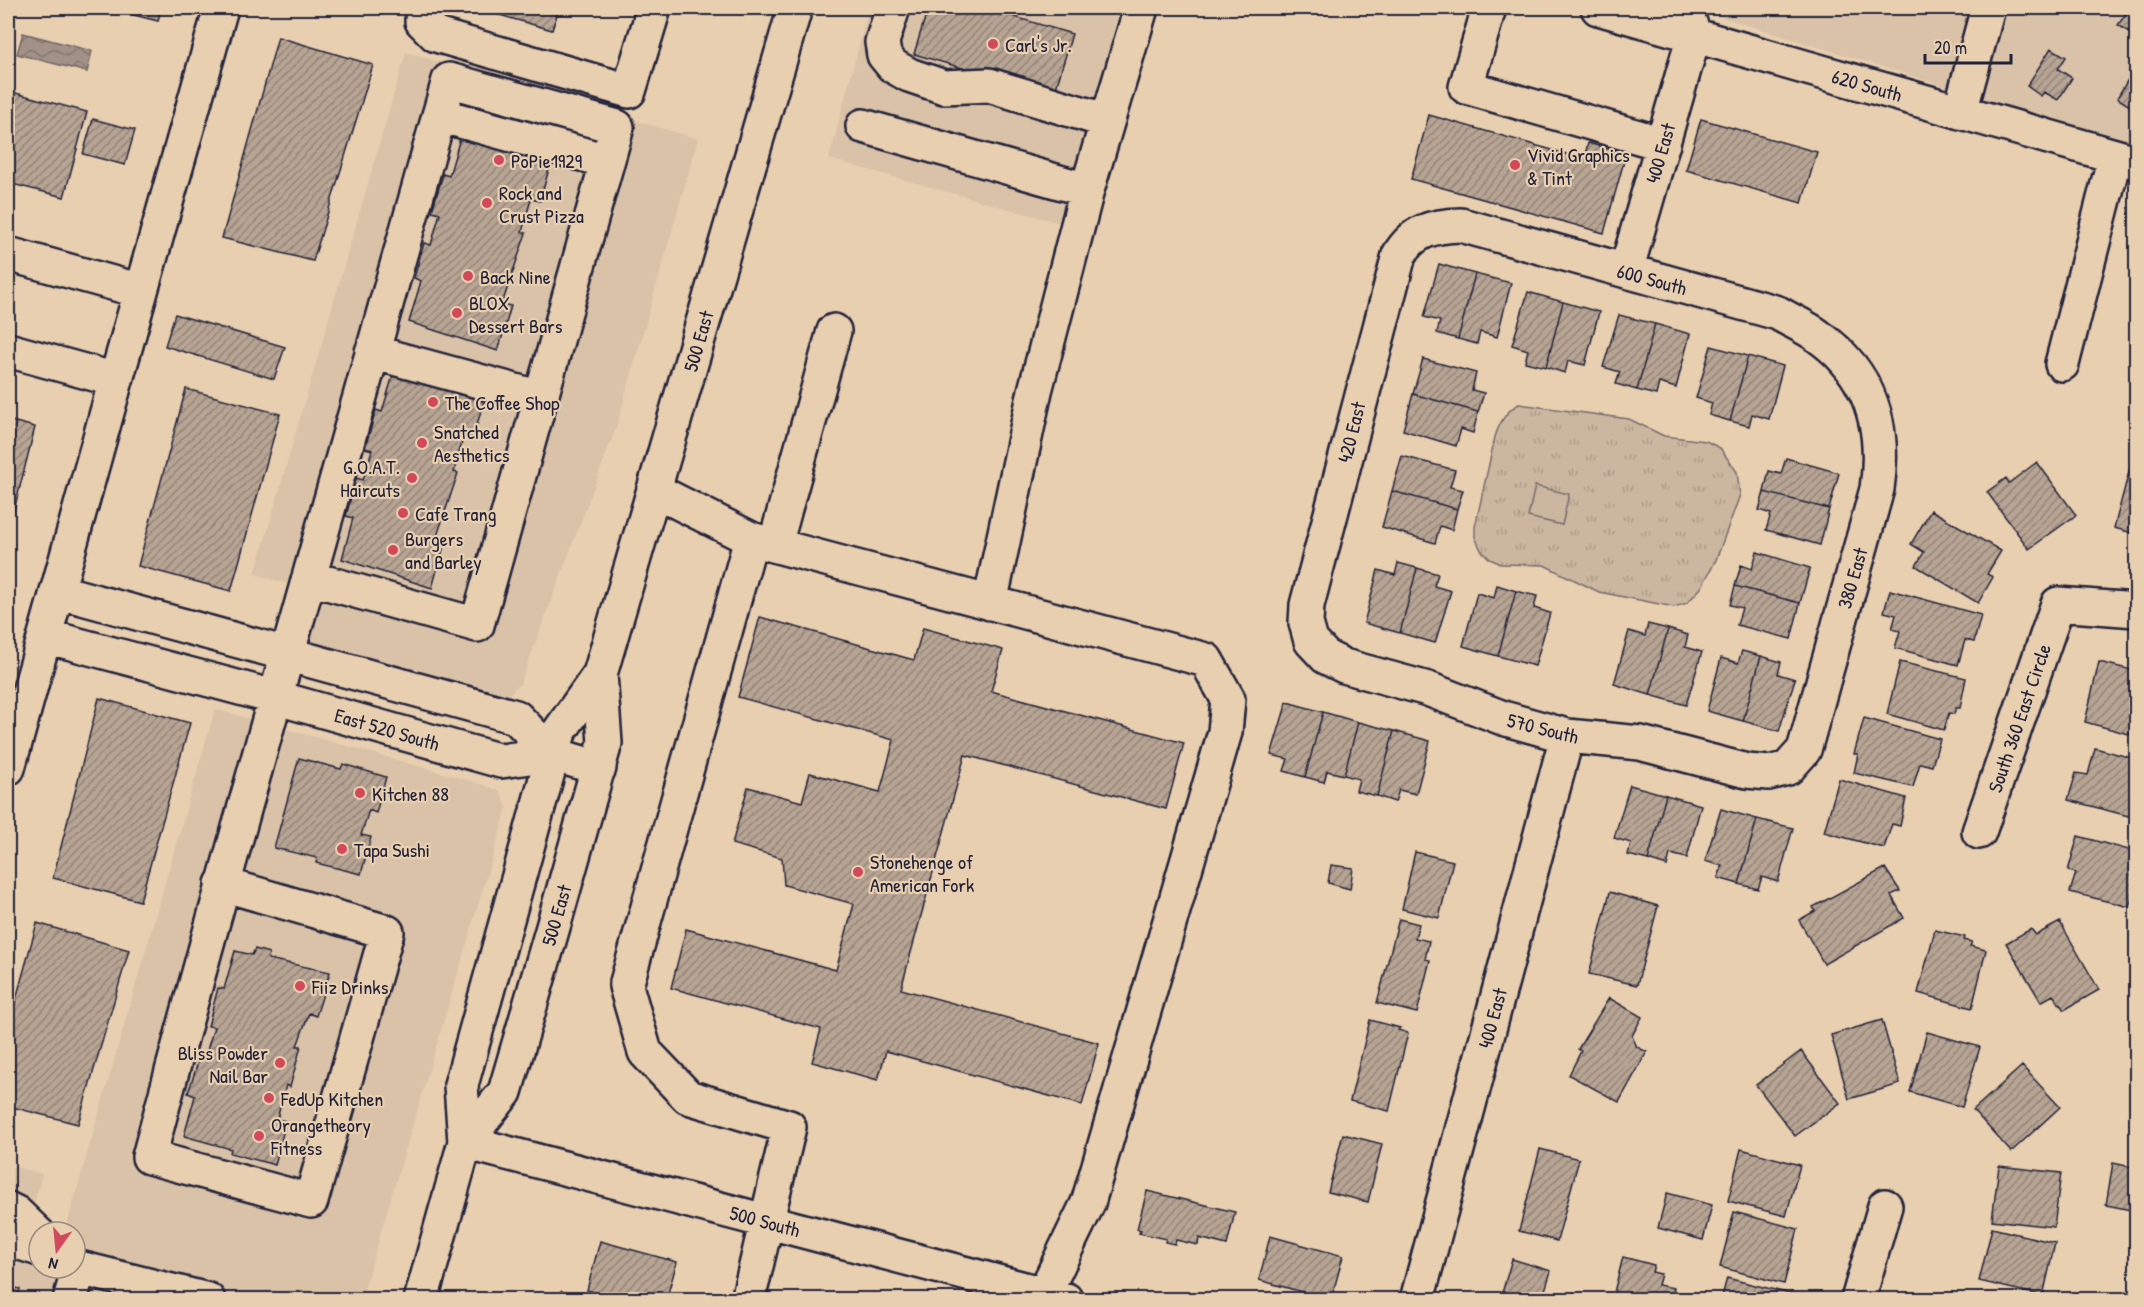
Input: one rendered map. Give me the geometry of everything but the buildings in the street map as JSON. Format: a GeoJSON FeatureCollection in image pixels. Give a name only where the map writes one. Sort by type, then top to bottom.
{"type":"FeatureCollection","features":[{"type":"Feature","properties":{"kind":"street"},"geometry":{"type":"LineString","coordinates":[[8,768],[221,8]]}},
{"type":"Feature","properties":{"kind":"street"},"geometry":{"type":"LineString","coordinates":[[423,8],[422,21],[435,35],[629,91],[654,8]]}},
{"type":"Feature","properties":{"kind":"street","name":"500 East"},"geometry":{"type":"LineString","coordinates":[[421,1299],[465,1142],[461,1085],[552,754],[559,732],[600,674],[795,8]]}},
{"type":"Feature","properties":{"kind":"street"},"geometry":{"type":"LineString","coordinates":[[893,8],[882,42],[884,55],[893,66],[909,75],[944,87],[989,84],[1107,121]]}},
{"type":"Feature","properties":{"kind":"street"},"geometry":{"type":"LineString","coordinates":[[990,603],[1035,391],[1087,190],[1141,8]]}},
{"type":"Feature","properties":{"kind":"street"},"geometry":{"type":"LineString","coordinates":[[1489,8],[1466,87],[1663,144]]}},
{"type":"Feature","properties":{"kind":"street","name":"620 South"},"geometry":{"type":"LineString","coordinates":[[1598,8],[1690,21],[1960,112],[2126,159]]}},
{"type":"Feature","properties":{"kind":"street"},"geometry":{"type":"LineString","coordinates":[[1960,112],[1988,8]]}},
{"type":"Feature","properties":{"kind":"street","name":"400 East"},"geometry":{"type":"LineString","coordinates":[[1626,272],[1663,144],[1690,21]]}},
{"type":"Feature","properties":{"kind":"street"},"geometry":{"type":"LineString","coordinates":[[222,884],[387,933],[311,1202],[149,1156],[222,884],[274,697],[310,578],[460,42]]}},
{"type":"Feature","properties":{"kind":"street"},"geometry":{"type":"LineString","coordinates":[[310,578],[477,625],[617,127],[449,80]]}},
{"type":"Feature","properties":{"kind":"street"},"geometry":{"type":"LineString","coordinates":[[439,115],[509,135],[609,153]]}},
{"type":"Feature","properties":{"kind":"street"},"geometry":{"type":"LineString","coordinates":[[862,126],[1087,190]]}},
{"type":"Feature","properties":{"kind":"street"},"geometry":{"type":"LineString","coordinates":[[2062,364],[2126,159]]}},
{"type":"Feature","properties":{"kind":"street","name":"600 South"},"geometry":{"type":"LineString","coordinates":[[1419,232],[1439,225],[1461,225],[1778,313],[1818,335],[1842,356],[1862,383]]}},
{"type":"Feature","properties":{"kind":"street","name":"420 East"},"geometry":{"type":"LineString","coordinates":[[1311,641],[1306,623],[1307,605],[1362,390],[1399,255],[1406,243],[1419,232]]}},
{"type":"Feature","properties":{"kind":"street"},"geometry":{"type":"LineString","coordinates":[[8,254],[141,291]]}},
{"type":"Feature","properties":{"kind":"street"},"geometry":{"type":"LineString","coordinates":[[748,1299],[789,1127],[688,1097],[645,1052],[626,986],[763,542],[834,332]]}},
{"type":"Feature","properties":{"kind":"street"},"geometry":{"type":"LineString","coordinates":[[8,350],[116,380]]}},
{"type":"Feature","properties":{"kind":"street"},"geometry":{"type":"LineString","coordinates":[[372,352],[439,370],[543,390]]}},
{"type":"Feature","properties":{"kind":"street","name":"380 East"},"geometry":{"type":"LineString","coordinates":[[1788,768],[1804,750],[1876,489],[1881,462],[1880,434],[1874,408],[1862,383]]}},
{"type":"Feature","properties":{"kind":"street"},"geometry":{"type":"LineString","coordinates":[[654,490],[763,542],[1206,660],[1228,699],[1225,732],[1088,1203],[1050,1297]]}},
{"type":"Feature","properties":{"kind":"street"},"geometry":{"type":"LineString","coordinates":[[57,591],[516,717],[552,754],[599,768]]}},
{"type":"Feature","properties":{"kind":"street","name":"South 360 East Circle"},"geometry":{"type":"LineString","coordinates":[[1979,832],[2058,604],[2136,610]]}},
{"type":"Feature","properties":{"kind":"street","name":"East 520 South"},"geometry":{"type":"LineString","coordinates":[[45,636],[501,761],[552,754]]}},
{"type":"Feature","properties":{"kind":"street","name":"570 South"},"geometry":{"type":"LineString","coordinates":[[1311,641],[1326,657],[1344,666],[1428,689],[1503,718],[1567,736],[1640,743],[1748,771],[1769,773],[1788,768]]}},
{"type":"Feature","properties":{"kind":"street","name":"500 East"},"geometry":{"type":"LineString","coordinates":[[465,1142],[505,1092],[599,768],[605,743],[600,674]]}},
{"type":"Feature","properties":{"kind":"street","name":"400 East"},"geometry":{"type":"LineString","coordinates":[[1417,1299],[1567,736]]}},
{"type":"Feature","properties":{"kind":"street","name":"500 South"},"geometry":{"type":"LineString","coordinates":[[465,1142],[1050,1297]]}},
{"type":"Feature","properties":{"kind":"street"},"geometry":{"type":"LineString","coordinates":[[1858,1299],[1885,1206]]}},
{"type":"Feature","properties":{"kind":"street"},"geometry":{"type":"LineString","coordinates":[[8,1209],[27,1224]]}},
{"type":"Feature","properties":{"kind":"street"},"geometry":{"type":"LineString","coordinates":[[8,1239],[27,1245]]}},
{"type":"Feature","properties":{"kind":"street"},"geometry":{"type":"LineString","coordinates":[[8,1258],[27,1263]]}},
{"type":"Feature","properties":{"kind":"street"},"geometry":{"type":"LineString","coordinates":[[87,1269],[208,1299]]}},
{"type":"Feature","properties":{"kind":"street"},"geometry":{"type":"LineString","coordinates":[[70,1299],[74,1280]]}},
{"type":"Feature","properties":{"kind":"shaded area"},"geometry":{"type":"Polygon","coordinates":[[[869,8],[1120,8],[1060,223],[829,159],[869,8]]]}},
{"type":"Feature","properties":{"kind":"shaded area"},"geometry":{"type":"Polygon","coordinates":[[[1692,8],[2136,8],[2136,145],[1692,8]]]}},
{"type":"Feature","properties":{"kind":"shaded area"},"geometry":{"type":"Polygon","coordinates":[[[406,52],[698,139],[616,428],[520,684],[502,701],[305,647],[321,594],[255,574],[406,52]]]}},
{"type":"Feature","properties":{"kind":"shaded area"},"geometry":{"type":"Polygon","coordinates":[[[215,709],[500,791],[507,808],[361,1299],[8,1299],[8,1165],[42,1174],[30,1219],[34,1220],[27,1220],[27,1280],[87,1280],[87,1220],[68,1220],[215,709]]]}},
{"type":"Feature","properties":{"kind":"green space"},"geometry":{"type":"Polygon","coordinates":[[[1519,404],[1629,419],[1664,436],[1706,441],[1720,448],[1737,472],[1740,495],[1716,560],[1701,588],[1687,603],[1674,607],[1599,592],[1544,565],[1501,564],[1490,559],[1481,550],[1475,537],[1475,527],[1495,437],[1503,418],[1519,404]]]}},
{"type":"Feature","properties":{"kind":"green space"},"geometry":{"type":"Polygon","coordinates":[[[1535,486],[1569,494],[1562,525],[1528,517],[1535,486]]]}},
{"type":"Feature","properties":{"kind":"water"},"geometry":{"type":"Polygon","coordinates":[[[23,33],[92,51],[87,72],[17,54],[23,33]]]}},
{"type":"Feature","properties":{"kind":"place","name":"Carl's Jr."},"geometry":{"type":"Point","coordinates":[993,44]}},
{"type":"Feature","properties":{"kind":"place","name":"PoPie1929"},"geometry":{"type":"Point","coordinates":[499,160]}},
{"type":"Feature","properties":{"kind":"place","name":"Vivid Graphics & Tint"},"geometry":{"type":"Point","coordinates":[1515,165]}},
{"type":"Feature","properties":{"kind":"place","name":"Rock and Crust Pizza"},"geometry":{"type":"Point","coordinates":[487,203]}},
{"type":"Feature","properties":{"kind":"place","name":"Back Nine"},"geometry":{"type":"Point","coordinates":[468,276]}},
{"type":"Feature","properties":{"kind":"place","name":"BLOX Dessert Bars"},"geometry":{"type":"Point","coordinates":[457,313]}},
{"type":"Feature","properties":{"kind":"place","name":"The Coffee Shop"},"geometry":{"type":"Point","coordinates":[433,402]}},
{"type":"Feature","properties":{"kind":"place","name":"Snatched Aesthetics"},"geometry":{"type":"Point","coordinates":[422,443]}},
{"type":"Feature","properties":{"kind":"place","name":"G.O.A.T. Haircuts"},"geometry":{"type":"Point","coordinates":[412,478]}},
{"type":"Feature","properties":{"kind":"place","name":"Cafe Trang"},"geometry":{"type":"Point","coordinates":[403,513]}},
{"type":"Feature","properties":{"kind":"place","name":"Burgers and Barley"},"geometry":{"type":"Point","coordinates":[393,550]}},
{"type":"Feature","properties":{"kind":"place","name":"Kitchen 88"},"geometry":{"type":"Point","coordinates":[360,793]}},
{"type":"Feature","properties":{"kind":"place","name":"Tapa Sushi"},"geometry":{"type":"Point","coordinates":[342,849]}},
{"type":"Feature","properties":{"kind":"place","name":"Stonehenge of American Fork"},"geometry":{"type":"Point","coordinates":[858,872]}},
{"type":"Feature","properties":{"kind":"place","name":"Fiiz Drinks"},"geometry":{"type":"Point","coordinates":[300,986]}},
{"type":"Feature","properties":{"kind":"place","name":"Bliss Powder Nail Bar"},"geometry":{"type":"Point","coordinates":[280,1063]}},
{"type":"Feature","properties":{"kind":"place","name":"FedUp Kitchen"},"geometry":{"type":"Point","coordinates":[269,1098]}},
{"type":"Feature","properties":{"kind":"place","name":"Orangetheory Fitness"},"geometry":{"type":"Point","coordinates":[259,1136]}}]}
